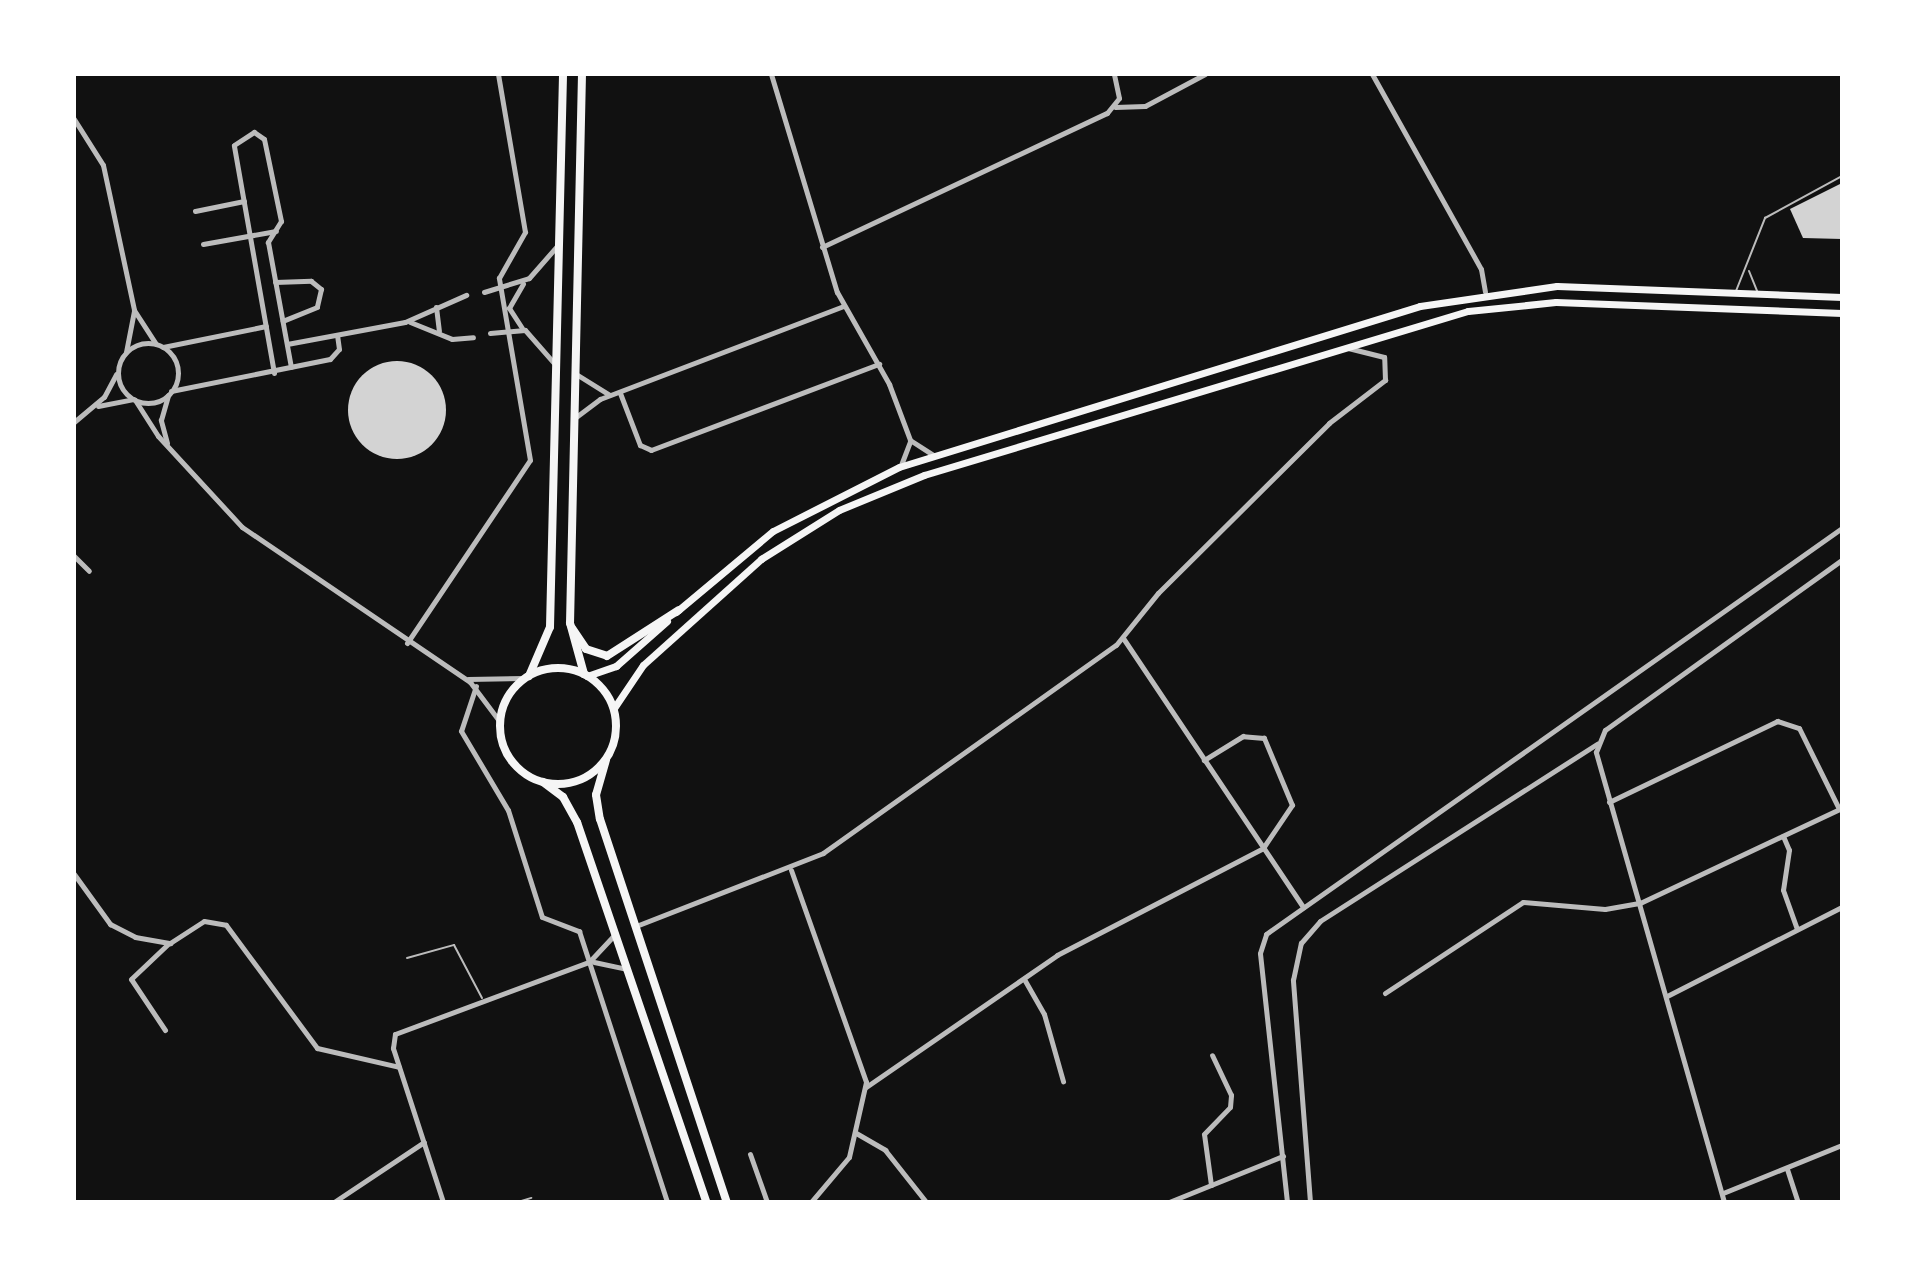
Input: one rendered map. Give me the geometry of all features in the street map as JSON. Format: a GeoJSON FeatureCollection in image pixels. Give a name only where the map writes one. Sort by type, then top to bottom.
{"type":"FeatureCollection","features":[{"type":"Feature","properties":{"kind":"highway"},"geometry":{"type":"LineString","coordinates":[[563,74],[550,627],[527,677],[500,722],[510,760],[543,782],[571,808],[630,972],[706,1202]]}},
{"type":"Feature","properties":{"kind":"highway"},"geometry":{"type":"LineString","coordinates":[[582,74],[570,623],[586,675],[614,708],[616,735],[606,760],[597,807],[727,1202]]}},
{"type":"Feature","properties":{"kind":"highway"},"geometry":{"type":"LineString","coordinates":[[570,623],[586,649],[607,656],[679,610]]}},
{"type":"Feature","properties":{"kind":"highway"},"geometry":{"type":"LineString","coordinates":[[527,677],[556,668],[586,675]]}},
{"type":"Feature","properties":{"kind":"highway"},"geometry":{"type":"LineString","coordinates":[[543,782],[578,781],[606,760]]}},
{"type":"Feature","properties":{"kind":"main road"},"geometry":{"type":"LineString","coordinates":[[586,675],[616,666],[773,531],[899,467],[933,455],[1485,292],[1557,286],[1842,297]]}},
{"type":"Feature","properties":{"kind":"main road"},"geometry":{"type":"LineString","coordinates":[[614,708],[636,673],[714,598],[839,510],[924,475],[1468,311],[1539,303],[1842,313]]}},
{"type":"Feature","properties":{"kind":"street"},"geometry":{"type":"LineString","coordinates":[[407,643],[530,460],[500,288],[500,270],[525,232],[498,74]]}},
{"type":"Feature","properties":{"kind":"street"},"geometry":{"type":"LineString","coordinates":[[771,74],[822,247],[843,306],[879,364],[910,440],[933,455]]}},
{"type":"Feature","properties":{"kind":"street"},"geometry":{"type":"LineString","coordinates":[[1114,74],[1115,107]]}},
{"type":"Feature","properties":{"kind":"street"},"geometry":{"type":"LineString","coordinates":[[822,247],[1115,107],[1145,106],[1205,74]]}},
{"type":"Feature","properties":{"kind":"street"},"geometry":{"type":"LineString","coordinates":[[1372,74],[1481,269],[1485,292]]}},
{"type":"Feature","properties":{"kind":"street"},"geometry":{"type":"LineString","coordinates":[[74,119],[107,176],[134,310],[156,344],[163,347],[177,368],[161,420],[168,448]]}},
{"type":"Feature","properties":{"kind":"street"},"geometry":{"type":"LineString","coordinates":[[274,373],[234,145],[254,132],[264,139],[277,231],[268,242],[291,367]]}},
{"type":"Feature","properties":{"kind":"street"},"geometry":{"type":"LineString","coordinates":[[195,211],[244,201]]}},
{"type":"Feature","properties":{"kind":"street"},"geometry":{"type":"LineString","coordinates":[[203,244],[277,231]]}},
{"type":"Feature","properties":{"kind":"street"},"geometry":{"type":"LineString","coordinates":[[556,368],[546,346],[523,329],[509,308],[561,237]]}},
{"type":"Feature","properties":{"kind":"street"},"geometry":{"type":"LineString","coordinates":[[484,292],[529,278]]}},
{"type":"Feature","properties":{"kind":"street"},"geometry":{"type":"LineString","coordinates":[[275,282],[314,281],[323,298],[283,322]]}},
{"type":"Feature","properties":{"kind":"street"},"geometry":{"type":"LineString","coordinates":[[287,344],[405,322],[466,295]]}},
{"type":"Feature","properties":{"kind":"street"},"geometry":{"type":"LineString","coordinates":[[437,306],[441,334]]}},
{"type":"Feature","properties":{"kind":"street"},"geometry":{"type":"LineString","coordinates":[[575,417],[610,396],[843,306]]}},
{"type":"Feature","properties":{"kind":"street"},"geometry":{"type":"LineString","coordinates":[[74,422],[93,408],[118,369],[126,352],[134,310]]}},
{"type":"Feature","properties":{"kind":"street"},"geometry":{"type":"LineString","coordinates":[[405,322],[441,334],[473,337]]}},
{"type":"Feature","properties":{"kind":"street"},"geometry":{"type":"LineString","coordinates":[[163,347],[266,326]]}},
{"type":"Feature","properties":{"kind":"street"},"geometry":{"type":"LineString","coordinates":[[490,333],[523,329]]}},
{"type":"Feature","properties":{"kind":"street"},"geometry":{"type":"LineString","coordinates":[[93,408],[134,399],[153,402],[170,392],[274,373],[334,357],[337,335]]}},
{"type":"Feature","properties":{"kind":"street"},"geometry":{"type":"LineString","coordinates":[[126,352],[156,344]]}},
{"type":"Feature","properties":{"kind":"street"},"geometry":{"type":"LineString","coordinates":[[636,926],[791,870],[1123,638],[1158,593],[1318,434],[1385,380],[1384,357],[1344,347]]}},
{"type":"Feature","properties":{"kind":"street"},"geometry":{"type":"LineString","coordinates":[[620,393],[637,440],[651,450],[879,364]]}},
{"type":"Feature","properties":{"kind":"street"},"geometry":{"type":"LineString","coordinates":[[118,369],[134,399],[168,448],[242,527],[407,643],[476,686],[500,722]]}},
{"type":"Feature","properties":{"kind":"street"},"geometry":{"type":"LineString","coordinates":[[576,374],[610,396]]}},
{"type":"Feature","properties":{"kind":"street"},"geometry":{"type":"LineString","coordinates":[[899,467],[910,440]]}},
{"type":"Feature","properties":{"kind":"street"},"geometry":{"type":"LineString","coordinates":[[1287,1202],[1259,947],[1303,907],[1842,528]]}},
{"type":"Feature","properties":{"kind":"street"},"geometry":{"type":"LineString","coordinates":[[74,556],[89,571]]}},
{"type":"Feature","properties":{"kind":"street"},"geometry":{"type":"LineString","coordinates":[[1310,1202],[1293,980],[1301,943],[1320,921],[1598,744],[1605,730],[1842,560]]}},
{"type":"Feature","properties":{"kind":"street"},"geometry":{"type":"LineString","coordinates":[[1123,638],[1303,907]]}},
{"type":"Feature","properties":{"kind":"street"},"geometry":{"type":"LineString","coordinates":[[463,677],[527,677]]}},
{"type":"Feature","properties":{"kind":"street"},"geometry":{"type":"LineString","coordinates":[[476,686],[461,731],[508,810],[542,917],[573,924],[589,962],[667,1202]]}},
{"type":"Feature","properties":{"kind":"street"},"geometry":{"type":"LineString","coordinates":[[1385,993],[1523,902],[1605,909],[1640,903],[1840,809],[1799,728],[1777,721],[1609,802]]}},
{"type":"Feature","properties":{"kind":"street"},"geometry":{"type":"LineString","coordinates":[[866,1087],[1024,979],[1263,848],[1292,805],[1264,738],[1243,736],[1204,760]]}},
{"type":"Feature","properties":{"kind":"street"},"geometry":{"type":"LineString","coordinates":[[1598,744],[1609,802],[1724,1202]]}},
{"type":"Feature","properties":{"kind":"street"},"geometry":{"type":"LineString","coordinates":[[1783,836],[1789,850],[1783,890],[1797,930]]}},
{"type":"Feature","properties":{"kind":"street"},"geometry":{"type":"LineString","coordinates":[[791,870],[866,1087],[856,1133],[842,1169],[812,1202]]}},
{"type":"Feature","properties":{"kind":"street"},"geometry":{"type":"LineString","coordinates":[[74,874],[115,928],[170,943]]}},
{"type":"Feature","properties":{"kind":"street"},"geometry":{"type":"LineString","coordinates":[[1667,996],[1842,907]]}},
{"type":"Feature","properties":{"kind":"street"},"geometry":{"type":"LineString","coordinates":[[165,1030],[131,979],[170,943],[204,921],[222,922],[317,1048],[399,1067]]}},
{"type":"Feature","properties":{"kind":"street"},"geometry":{"type":"LineString","coordinates":[[443,1202],[392,1041],[400,1028],[589,962],[609,946],[615,929]]}},
{"type":"Feature","properties":{"kind":"street"},"geometry":{"type":"LineString","coordinates":[[589,962],[611,962],[630,972]]}},
{"type":"Feature","properties":{"kind":"street"},"geometry":{"type":"LineString","coordinates":[[1024,979],[1044,1014],[1063,1081]]}},
{"type":"Feature","properties":{"kind":"street"},"geometry":{"type":"LineString","coordinates":[[1211,1185],[1204,1134],[1230,1107],[1231,1095],[1212,1055]]}},
{"type":"Feature","properties":{"kind":"street"},"geometry":{"type":"LineString","coordinates":[[856,1133],[885,1150],[926,1202]]}},
{"type":"Feature","properties":{"kind":"street"},"geometry":{"type":"LineString","coordinates":[[334,1202],[424,1142]]}},
{"type":"Feature","properties":{"kind":"street"},"geometry":{"type":"LineString","coordinates":[[1723,1193],[1842,1145]]}},
{"type":"Feature","properties":{"kind":"street"},"geometry":{"type":"LineString","coordinates":[[750,1154],[767,1202]]}},
{"type":"Feature","properties":{"kind":"street"},"geometry":{"type":"LineString","coordinates":[[1169,1202],[1283,1156]]}},
{"type":"Feature","properties":{"kind":"street"},"geometry":{"type":"LineString","coordinates":[[1787,1169],[1798,1202]]}},
{"type":"Feature","properties":{"kind":"lane"},"geometry":{"type":"LineString","coordinates":[[1731,294],[1749,270],[1771,213],[1842,176]]}},
{"type":"Feature","properties":{"kind":"lane"},"geometry":{"type":"LineString","coordinates":[[1749,270],[1759,294]]}},
{"type":"Feature","properties":{"kind":"lane"},"geometry":{"type":"LineString","coordinates":[[407,958],[454,945],[482,1000]]}},
{"type":"Feature","properties":{"kind":"lane"},"geometry":{"type":"LineString","coordinates":[[518,1202],[531,1198]]}},
{"type":"Feature","properties":{"kind":"building"},"geometry":{"type":"Polygon","coordinates":[[[1842,183],[1842,239],[1803,238],[1790,209],[1842,183]]]}},
{"type":"Feature","properties":{"kind":"building"},"geometry":{"type":"Polygon","coordinates":[[[397,361],[416,365],[432,375],[442,391],[446,410],[442,429],[432,445],[416,455],[397,459],[378,455],[362,445],[352,429],[348,410],[352,391],[362,375],[378,365],[397,361]]]}}]}
